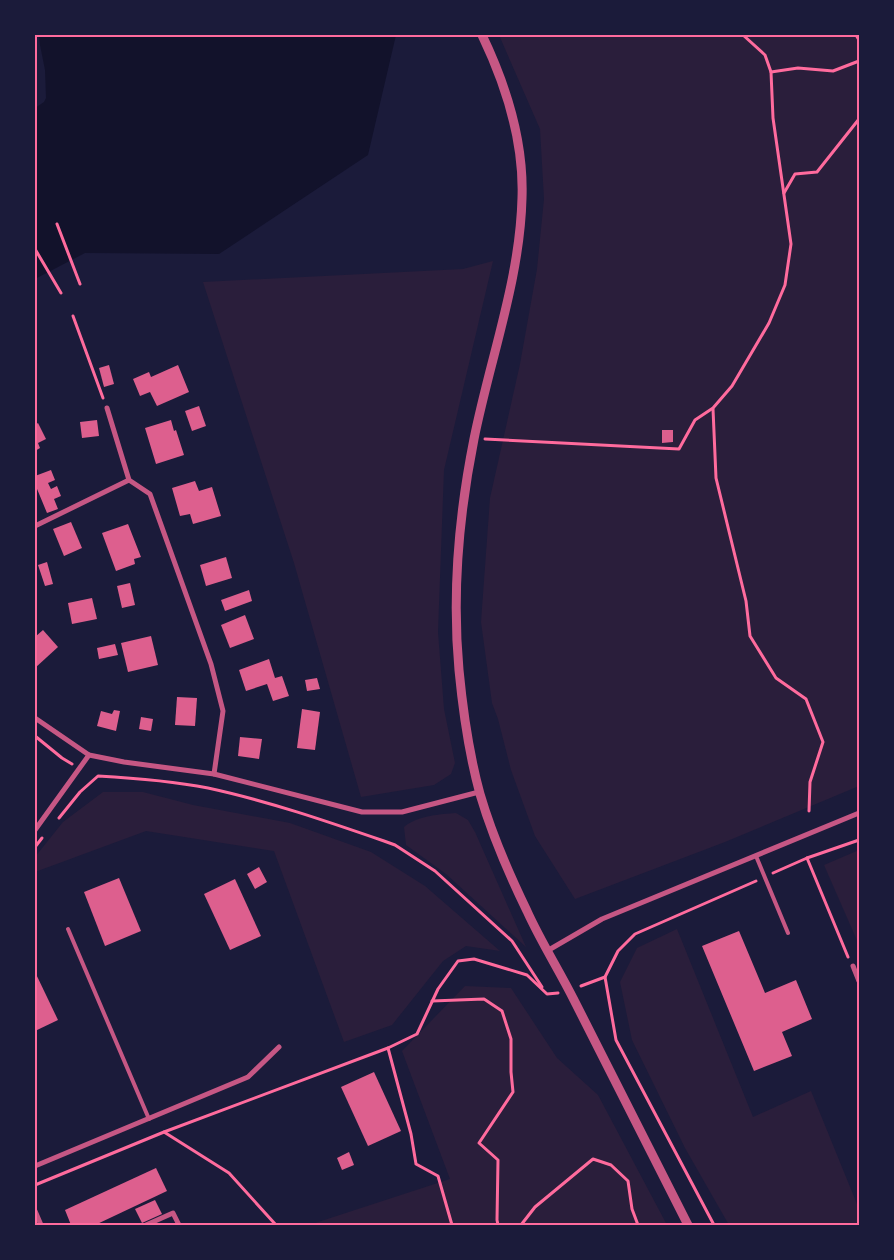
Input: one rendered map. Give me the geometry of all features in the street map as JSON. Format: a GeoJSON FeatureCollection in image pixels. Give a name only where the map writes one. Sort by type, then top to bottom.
{"type":"FeatureCollection","features":[{"type":"Feature","properties":{"kind":"street"},"geometry":{"type":"LineString","coordinates":[[482,35],[494,60],[507,97],[522,168],[522,198],[519,241],[511,286],[474,438],[465,487],[459,538],[457,617],[459,668],[465,724],[480,792],[500,851],[527,912],[688,1225]]}},
{"type":"Feature","properties":{"kind":"street"},"geometry":{"type":"LineString","coordinates":[[107,408],[129,480],[150,494],[211,664],[223,711],[214,774]]}},
{"type":"Feature","properties":{"kind":"street"},"geometry":{"type":"LineString","coordinates":[[35,526],[129,480]]}},
{"type":"Feature","properties":{"kind":"street"},"geometry":{"type":"LineString","coordinates":[[35,718],[89,755],[124,762],[214,774],[362,812],[402,812],[480,792]]}},
{"type":"Feature","properties":{"kind":"street"},"geometry":{"type":"LineString","coordinates":[[35,830],[89,755]]}},
{"type":"Feature","properties":{"kind":"street"},"geometry":{"type":"LineString","coordinates":[[547,952],[602,920],[859,814]]}},
{"type":"Feature","properties":{"kind":"street"},"geometry":{"type":"LineString","coordinates":[[853,966],[859,981]]}},
{"type":"Feature","properties":{"kind":"street"},"geometry":{"type":"LineString","coordinates":[[35,1166],[248,1077],[279,1047]]}},
{"type":"Feature","properties":{"kind":"street"},"geometry":{"type":"LineString","coordinates":[[35,1211],[42,1225]]}},
{"type":"Feature","properties":{"kind":"street"},"geometry":{"type":"LineString","coordinates":[[146,1225],[173,1212],[179,1225]]}},
{"type":"Feature","properties":{"kind":"lane"},"geometry":{"type":"LineString","coordinates":[[756,856],[788,933]]}},
{"type":"Feature","properties":{"kind":"lane"},"geometry":{"type":"LineString","coordinates":[[68,929],[149,1119]]}},
{"type":"Feature","properties":{"kind":"path"},"geometry":{"type":"LineString","coordinates":[[474,438],[679,449],[695,420],[713,408],[732,386],[769,323],[785,285],[791,244],[773,118],[771,72],[765,55],[743,35]]}},
{"type":"Feature","properties":{"kind":"path"},"geometry":{"type":"LineString","coordinates":[[856,35],[859,40]]}},
{"type":"Feature","properties":{"kind":"path"},"geometry":{"type":"LineString","coordinates":[[771,72],[798,68],[833,71],[859,60]]}},
{"type":"Feature","properties":{"kind":"path"},"geometry":{"type":"LineString","coordinates":[[783,194],[794,174],[817,172],[859,119]]}},
{"type":"Feature","properties":{"kind":"path"},"geometry":{"type":"LineString","coordinates":[[56,224],[80,284]]}},
{"type":"Feature","properties":{"kind":"path"},"geometry":{"type":"LineString","coordinates":[[35,249],[61,293]]}},
{"type":"Feature","properties":{"kind":"path"},"geometry":{"type":"LineString","coordinates":[[73,316],[107,408]]}},
{"type":"Feature","properties":{"kind":"path"},"geometry":{"type":"LineString","coordinates":[[713,408],[716,478],[746,601],[750,636],[776,678],[806,699],[823,742],[810,782],[809,811]]}},
{"type":"Feature","properties":{"kind":"path"},"geometry":{"type":"LineString","coordinates":[[35,736],[62,758],[98,776],[143,779],[207,788],[305,814],[396,845],[434,871],[512,941],[547,994]]}},
{"type":"Feature","properties":{"kind":"path"},"geometry":{"type":"LineString","coordinates":[[57,820],[80,792],[98,776]]}},
{"type":"Feature","properties":{"kind":"path"},"geometry":{"type":"LineString","coordinates":[[35,848],[46,834]]}},
{"type":"Feature","properties":{"kind":"path"},"geometry":{"type":"LineString","coordinates":[[714,1225],[616,1040],[605,977],[618,951],[635,934],[807,858],[859,840]]}},
{"type":"Feature","properties":{"kind":"path"},"geometry":{"type":"LineString","coordinates":[[807,858],[846,954],[853,966]]}},
{"type":"Feature","properties":{"kind":"path"},"geometry":{"type":"LineString","coordinates":[[35,1185],[164,1132],[388,1048],[417,1034],[438,989],[458,961],[474,959],[527,975],[547,994]]}},
{"type":"Feature","properties":{"kind":"path"},"geometry":{"type":"LineString","coordinates":[[547,994],[569,991],[605,977]]}},
{"type":"Feature","properties":{"kind":"path"},"geometry":{"type":"LineString","coordinates":[[432,1002],[484,999],[502,1011],[511,1039],[511,1072],[514,1092],[479,1143],[498,1160],[498,1225]]}},
{"type":"Feature","properties":{"kind":"path"},"geometry":{"type":"LineString","coordinates":[[388,1048],[411,1134],[416,1164],[438,1176],[452,1225]]}},
{"type":"Feature","properties":{"kind":"path"},"geometry":{"type":"LineString","coordinates":[[164,1132],[229,1173],[276,1225]]}},
{"type":"Feature","properties":{"kind":"path"},"geometry":{"type":"LineString","coordinates":[[521,1225],[535,1206],[593,1159],[611,1164],[628,1181],[632,1209],[638,1225]]}},
{"type":"Feature","properties":{"kind":"shaded area"},"geometry":{"type":"Polygon","coordinates":[[[39,35],[396,35],[368,155],[219,254],[85,253],[35,279],[35,108],[44,102],[46,98],[45,70],[39,35]]]}},
{"type":"Feature","properties":{"kind":"shaded area"},"geometry":{"type":"Polygon","coordinates":[[[499,35],[859,35],[859,786],[725,842],[575,899],[535,836],[511,770],[492,703],[481,622],[490,498],[520,364],[537,269],[544,199],[540,129],[499,35]]]}},
{"type":"Feature","properties":{"kind":"shaded area"},"geometry":{"type":"Polygon","coordinates":[[[493,261],[444,470],[438,632],[444,709],[455,763],[451,774],[434,785],[361,797],[294,563],[203,282],[463,269],[493,261]]]}},
{"type":"Feature","properties":{"kind":"shaded area"},"geometry":{"type":"Polygon","coordinates":[[[103,792],[143,792],[193,805],[290,823],[371,852],[425,886],[500,951],[466,946],[443,961],[392,1025],[344,1042],[274,851],[146,831],[35,872],[35,857],[63,822],[103,792]]]}},
{"type":"Feature","properties":{"kind":"shaded area"},"geometry":{"type":"Polygon","coordinates":[[[456,813],[468,820],[475,832],[526,947],[446,874],[406,845],[404,827],[409,823],[429,816],[456,813]]]}},
{"type":"Feature","properties":{"kind":"shaded area"},"geometry":{"type":"Polygon","coordinates":[[[859,850],[859,945],[824,865],[859,850]]]}},
{"type":"Feature","properties":{"kind":"shaded area"},"geometry":{"type":"Polygon","coordinates":[[[677,929],[753,1117],[811,1091],[859,1209],[859,1225],[729,1225],[685,1148],[632,1040],[620,982],[637,948],[677,929]]]}},
{"type":"Feature","properties":{"kind":"shaded area"},"geometry":{"type":"Polygon","coordinates":[[[465,986],[511,988],[557,1058],[598,1095],[667,1225],[309,1225],[450,1179],[402,1051],[465,986]]]}},
{"type":"Feature","properties":{"kind":"building"},"geometry":{"type":"Polygon","coordinates":[[[109,365],[114,384],[104,387],[99,368],[109,365]]]}},
{"type":"Feature","properties":{"kind":"building"},"geometry":{"type":"Polygon","coordinates":[[[178,365],[189,392],[157,406],[150,392],[140,396],[133,379],[149,372],[151,377],[178,365]]]}},
{"type":"Feature","properties":{"kind":"building"},"geometry":{"type":"Polygon","coordinates":[[[199,406],[206,426],[192,431],[185,411],[199,406]]]}},
{"type":"Feature","properties":{"kind":"building"},"geometry":{"type":"Polygon","coordinates":[[[97,420],[99,436],[82,438],[80,422],[97,420]]]}},
{"type":"Feature","properties":{"kind":"building"},"geometry":{"type":"Polygon","coordinates":[[[171,420],[184,455],[156,464],[145,428],[171,420]]]}},
{"type":"Feature","properties":{"kind":"building"},"geometry":{"type":"Polygon","coordinates":[[[38,423],[46,439],[38,443],[40,448],[35,451],[35,425],[38,423]]]}},
{"type":"Feature","properties":{"kind":"building"},"geometry":{"type":"Polygon","coordinates":[[[662,430],[673,430],[673,442],[662,443],[662,430]]]}},
{"type":"Feature","properties":{"kind":"building"},"geometry":{"type":"Polygon","coordinates":[[[51,470],[55,480],[48,483],[51,489],[57,486],[61,496],[54,499],[58,509],[47,513],[35,484],[35,476],[51,470]]]}},
{"type":"Feature","properties":{"kind":"building"},"geometry":{"type":"Polygon","coordinates":[[[195,481],[199,491],[212,487],[221,516],[193,524],[190,514],[180,516],[172,488],[195,481]]]}},
{"type":"Feature","properties":{"kind":"building"},"geometry":{"type":"Polygon","coordinates":[[[71,522],[82,548],[64,556],[53,529],[71,522]]]}},
{"type":"Feature","properties":{"kind":"building"},"geometry":{"type":"Polygon","coordinates":[[[128,524],[141,557],[134,559],[135,564],[116,571],[102,533],[128,524]]]}},
{"type":"Feature","properties":{"kind":"building"},"geometry":{"type":"Polygon","coordinates":[[[226,557],[232,578],[206,586],[200,565],[226,557]]]}},
{"type":"Feature","properties":{"kind":"building"},"geometry":{"type":"Polygon","coordinates":[[[47,562],[53,584],[45,586],[38,565],[47,562]]]}},
{"type":"Feature","properties":{"kind":"building"},"geometry":{"type":"Polygon","coordinates":[[[130,583],[135,605],[122,608],[117,586],[130,583]]]}},
{"type":"Feature","properties":{"kind":"building"},"geometry":{"type":"Polygon","coordinates":[[[249,590],[252,601],[225,611],[221,600],[249,590]]]}},
{"type":"Feature","properties":{"kind":"building"},"geometry":{"type":"Polygon","coordinates":[[[92,598],[97,619],[72,624],[68,603],[92,598]]]}},
{"type":"Feature","properties":{"kind":"building"},"geometry":{"type":"Polygon","coordinates":[[[245,615],[254,639],[230,648],[221,625],[245,615]]]}},
{"type":"Feature","properties":{"kind":"building"},"geometry":{"type":"Polygon","coordinates":[[[43,630],[58,647],[35,668],[35,637],[43,630]]]}},
{"type":"Feature","properties":{"kind":"building"},"geometry":{"type":"Polygon","coordinates":[[[151,636],[158,665],[128,672],[121,643],[151,636]]]}},
{"type":"Feature","properties":{"kind":"building"},"geometry":{"type":"Polygon","coordinates":[[[115,644],[118,655],[99,659],[97,648],[115,644]]]}},
{"type":"Feature","properties":{"kind":"building"},"geometry":{"type":"Polygon","coordinates":[[[269,659],[275,678],[282,676],[289,696],[273,701],[267,684],[246,691],[239,670],[269,659]]]}},
{"type":"Feature","properties":{"kind":"building"},"geometry":{"type":"Polygon","coordinates":[[[317,678],[320,689],[307,691],[305,680],[317,678]]]}},
{"type":"Feature","properties":{"kind":"building"},"geometry":{"type":"Polygon","coordinates":[[[177,697],[197,698],[195,726],[175,725],[177,697]]]}},
{"type":"Feature","properties":{"kind":"building"},"geometry":{"type":"Polygon","coordinates":[[[302,709],[320,712],[315,750],[297,748],[302,709]]]}},
{"type":"Feature","properties":{"kind":"building"},"geometry":{"type":"Polygon","coordinates":[[[114,710],[120,711],[116,731],[97,726],[101,711],[112,714],[114,710]]]}},
{"type":"Feature","properties":{"kind":"building"},"geometry":{"type":"Polygon","coordinates":[[[141,717],[153,719],[151,731],[139,729],[141,717]]]}},
{"type":"Feature","properties":{"kind":"building"},"geometry":{"type":"Polygon","coordinates":[[[240,737],[262,739],[259,759],[238,756],[240,737]]]}},
{"type":"Feature","properties":{"kind":"building"},"geometry":{"type":"Polygon","coordinates":[[[259,867],[267,882],[255,889],[247,874],[259,867]]]}},
{"type":"Feature","properties":{"kind":"building"},"geometry":{"type":"Polygon","coordinates":[[[119,878],[141,931],[105,946],[84,892],[119,878]]]}},
{"type":"Feature","properties":{"kind":"building"},"geometry":{"type":"Polygon","coordinates":[[[235,879],[261,936],[230,950],[204,894],[235,879]]]}},
{"type":"Feature","properties":{"kind":"building"},"geometry":{"type":"Polygon","coordinates":[[[739,931],[765,993],[796,980],[812,1019],[782,1032],[792,1056],[754,1071],[702,946],[739,931]]]}},
{"type":"Feature","properties":{"kind":"building"},"geometry":{"type":"Polygon","coordinates":[[[35,972],[58,1020],[35,1031],[35,972]]]}},
{"type":"Feature","properties":{"kind":"building"},"geometry":{"type":"Polygon","coordinates":[[[374,1072],[401,1131],[368,1146],[341,1087],[374,1072]]]}},
{"type":"Feature","properties":{"kind":"building"},"geometry":{"type":"Polygon","coordinates":[[[349,1152],[354,1165],[342,1170],[337,1158],[349,1152]]]}},
{"type":"Feature","properties":{"kind":"building"},"geometry":{"type":"Polygon","coordinates":[[[156,1168],[167,1191],[95,1225],[71,1225],[65,1210],[156,1168]]]}},
{"type":"Feature","properties":{"kind":"building"},"geometry":{"type":"Polygon","coordinates":[[[155,1200],[162,1214],[142,1223],[135,1209],[155,1200]]]}}]}
